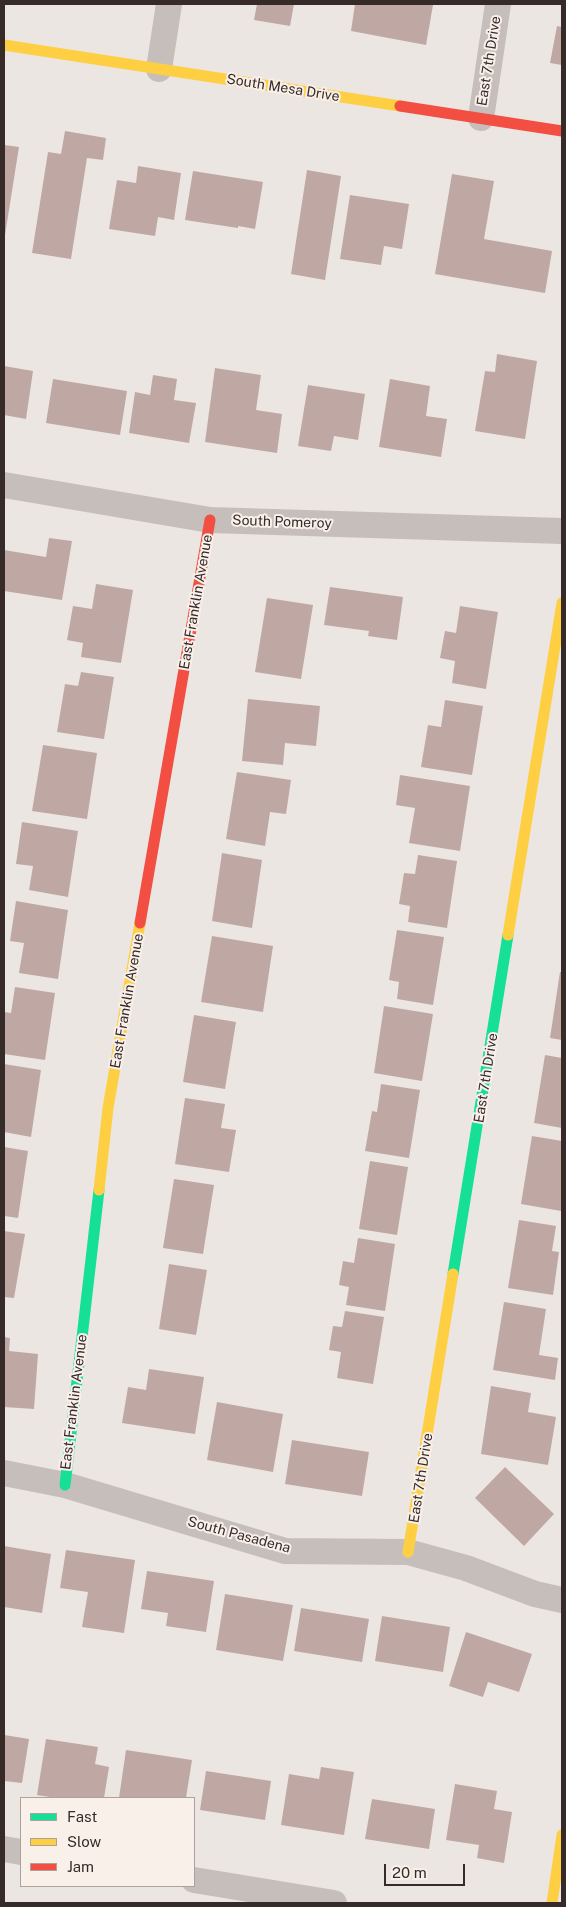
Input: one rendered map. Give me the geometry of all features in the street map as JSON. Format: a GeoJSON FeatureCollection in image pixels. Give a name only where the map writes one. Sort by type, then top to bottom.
{"type":"FeatureCollection","features":[{"type":"Feature","properties":{"kind":"street"},"geometry":{"type":"LineString","coordinates":[[159,69],[169,4]]}},
{"type":"Feature","properties":{"kind":"street","name":"East 7th Drive"},"geometry":{"type":"LineString","coordinates":[[481,118],[498,4]]}},
{"type":"Feature","properties":{"kind":"street","name":"South Mesa Drive"},"geometry":{"type":"LineString","coordinates":[[4,45],[562,131]]}},
{"type":"Feature","properties":{"kind":"street","name":"South Pomeroy"},"geometry":{"type":"LineString","coordinates":[[4,486],[210,520],[562,531]]}},
{"type":"Feature","properties":{"kind":"street","name":"East Franklin Avenue"},"geometry":{"type":"LineString","coordinates":[[65,1485],[108,1108],[210,520]]}},
{"type":"Feature","properties":{"kind":"street","name":"East 7th Drive"},"geometry":{"type":"LineString","coordinates":[[408,1552],[562,603]]}},
{"type":"Feature","properties":{"kind":"street","name":"South Pasadena"},"geometry":{"type":"LineString","coordinates":[[4,1474],[65,1485],[285,1550],[408,1552],[466,1568],[536,1594],[562,1600]]}},
{"type":"Feature","properties":{"kind":"street"},"geometry":{"type":"LineString","coordinates":[[552,1903],[562,1835]]}},
{"type":"Feature","properties":{"kind":"street"},"geometry":{"type":"LineString","coordinates":[[4,1849],[20,1852]]}},
{"type":"Feature","properties":{"kind":"street"},"geometry":{"type":"LineString","coordinates":[[199,1889],[334,1903]]}},
{"type":"Feature","properties":{"kind":"building"},"geometry":{"type":"Polygon","coordinates":[[[257,4],[294,4],[290,26],[254,20],[257,4]]]}},
{"type":"Feature","properties":{"kind":"building"},"geometry":{"type":"Polygon","coordinates":[[[355,4],[433,5],[426,45],[351,31],[355,4]]]}},
{"type":"Feature","properties":{"kind":"building"},"geometry":{"type":"Polygon","coordinates":[[[557,26],[562,27],[562,65],[550,63],[557,26]]]}},
{"type":"Feature","properties":{"kind":"building"},"geometry":{"type":"Polygon","coordinates":[[[65,131],[106,138],[103,160],[87,158],[71,259],[32,253],[48,152],[61,154],[65,131]]]}},
{"type":"Feature","properties":{"kind":"building"},"geometry":{"type":"Polygon","coordinates":[[[4,145],[19,147],[5,235],[4,235],[4,145]]]}},
{"type":"Feature","properties":{"kind":"building"},"geometry":{"type":"Polygon","coordinates":[[[138,166],[181,173],[174,220],[158,217],[155,236],[109,229],[117,180],[136,183],[138,166]]]}},
{"type":"Feature","properties":{"kind":"building"},"geometry":{"type":"Polygon","coordinates":[[[307,170],[341,176],[325,280],[291,274],[307,170]]]}},
{"type":"Feature","properties":{"kind":"building"},"geometry":{"type":"Polygon","coordinates":[[[193,171],[263,182],[255,229],[185,220],[193,171]]]}},
{"type":"Feature","properties":{"kind":"building"},"geometry":{"type":"Polygon","coordinates":[[[452,174],[494,181],[484,239],[552,251],[545,293],[435,274],[452,174]]]}},
{"type":"Feature","properties":{"kind":"building"},"geometry":{"type":"Polygon","coordinates":[[[350,195],[409,204],[402,249],[384,246],[381,265],[340,259],[350,195]]]}},
{"type":"Feature","properties":{"kind":"building"},"geometry":{"type":"Polygon","coordinates":[[[497,354],[537,361],[525,439],[475,431],[485,371],[495,372],[497,354]]]}},
{"type":"Feature","properties":{"kind":"building"},"geometry":{"type":"Polygon","coordinates":[[[4,366],[33,371],[26,419],[4,415],[4,366]]]}},
{"type":"Feature","properties":{"kind":"building"},"geometry":{"type":"Polygon","coordinates":[[[215,368],[261,375],[256,410],[282,414],[277,453],[205,442],[215,368]]]}},
{"type":"Feature","properties":{"kind":"building"},"geometry":{"type":"Polygon","coordinates":[[[153,375],[177,379],[174,400],[196,403],[189,443],[129,433],[135,392],[150,395],[153,375]]]}},
{"type":"Feature","properties":{"kind":"building"},"geometry":{"type":"Polygon","coordinates":[[[53,379],[127,391],[120,435],[46,423],[53,379]]]}},
{"type":"Feature","properties":{"kind":"building"},"geometry":{"type":"Polygon","coordinates":[[[390,379],[430,386],[426,416],[447,419],[441,457],[379,447],[390,379]]]}},
{"type":"Feature","properties":{"kind":"building"},"geometry":{"type":"Polygon","coordinates":[[[308,385],[365,394],[358,440],[334,436],[331,451],[298,446],[308,385]]]}},
{"type":"Feature","properties":{"kind":"building"},"geometry":{"type":"Polygon","coordinates":[[[49,538],[72,541],[62,600],[4,591],[4,550],[46,557],[49,538]]]}},
{"type":"Feature","properties":{"kind":"building"},"geometry":{"type":"Polygon","coordinates":[[[96,584],[133,590],[121,663],[81,657],[83,643],[67,640],[73,606],[92,609],[96,584]]]}},
{"type":"Feature","properties":{"kind":"building"},"geometry":{"type":"Polygon","coordinates":[[[330,587],[403,597],[397,640],[368,636],[369,631],[324,625],[330,587]]]}},
{"type":"Feature","properties":{"kind":"building"},"geometry":{"type":"Polygon","coordinates":[[[267,598],[313,605],[301,679],[255,672],[267,598]]]}},
{"type":"Feature","properties":{"kind":"building"},"geometry":{"type":"Polygon","coordinates":[[[460,606],[498,612],[486,689],[452,683],[455,661],[440,658],[445,631],[456,633],[460,606]]]}},
{"type":"Feature","properties":{"kind":"building"},"geometry":{"type":"Polygon","coordinates":[[[81,672],[114,677],[104,739],[57,732],[65,684],[78,686],[81,672]]]}},
{"type":"Feature","properties":{"kind":"building"},"geometry":{"type":"Polygon","coordinates":[[[248,699],[320,706],[316,746],[285,743],[283,765],[242,761],[248,699]]]}},
{"type":"Feature","properties":{"kind":"building"},"geometry":{"type":"Polygon","coordinates":[[[445,700],[483,706],[472,775],[421,767],[428,725],[441,727],[445,700]]]}},
{"type":"Feature","properties":{"kind":"building"},"geometry":{"type":"Polygon","coordinates":[[[43,745],[97,753],[87,819],[32,811],[43,745]]]}},
{"type":"Feature","properties":{"kind":"building"},"geometry":{"type":"Polygon","coordinates":[[[237,772],[291,780],[286,814],[270,812],[265,846],[226,839],[237,772]]]}},
{"type":"Feature","properties":{"kind":"building"},"geometry":{"type":"Polygon","coordinates":[[[400,775],[470,786],[460,851],[409,843],[415,808],[396,805],[400,775]]]}},
{"type":"Feature","properties":{"kind":"building"},"geometry":{"type":"Polygon","coordinates":[[[22,822],[78,831],[68,897],[29,890],[33,866],[16,864],[22,822]]]}},
{"type":"Feature","properties":{"kind":"building"},"geometry":{"type":"Polygon","coordinates":[[[222,853],[262,860],[252,928],[212,921],[222,853]]]}},
{"type":"Feature","properties":{"kind":"building"},"geometry":{"type":"Polygon","coordinates":[[[418,855],[457,861],[447,928],[408,922],[410,906],[399,904],[404,873],[415,874],[418,855]]]}},
{"type":"Feature","properties":{"kind":"building"},"geometry":{"type":"Polygon","coordinates":[[[16,901],[68,910],[58,979],[19,973],[24,943],[10,941],[16,901]]]}},
{"type":"Feature","properties":{"kind":"building"},"geometry":{"type":"Polygon","coordinates":[[[397,930],[444,937],[433,1005],[397,999],[399,982],[389,980],[397,930]]]}},
{"type":"Feature","properties":{"kind":"building"},"geometry":{"type":"Polygon","coordinates":[[[212,936],[273,946],[263,1012],[201,1002],[212,936]]]}},
{"type":"Feature","properties":{"kind":"building"},"geometry":{"type":"Polygon","coordinates":[[[560,972],[562,972],[562,1040],[550,1038],[560,972]]]}},
{"type":"Feature","properties":{"kind":"building"},"geometry":{"type":"Polygon","coordinates":[[[15,987],[55,993],[45,1060],[4,1054],[4,1012],[11,1013],[15,987]]]}},
{"type":"Feature","properties":{"kind":"building"},"geometry":{"type":"Polygon","coordinates":[[[384,1006],[433,1014],[422,1081],[374,1073],[384,1006]]]}},
{"type":"Feature","properties":{"kind":"building"},"geometry":{"type":"Polygon","coordinates":[[[194,1015],[236,1022],[225,1089],[183,1082],[194,1015]]]}},
{"type":"Feature","properties":{"kind":"building"},"geometry":{"type":"Polygon","coordinates":[[[545,1055],[562,1058],[562,1128],[534,1123],[545,1055]]]}},
{"type":"Feature","properties":{"kind":"building"},"geometry":{"type":"Polygon","coordinates":[[[4,1064],[41,1070],[31,1137],[4,1132],[4,1064]]]}},
{"type":"Feature","properties":{"kind":"building"},"geometry":{"type":"Polygon","coordinates":[[[381,1084],[420,1090],[409,1158],[365,1151],[372,1111],[377,1112],[381,1084]]]}},
{"type":"Feature","properties":{"kind":"building"},"geometry":{"type":"Polygon","coordinates":[[[185,1098],[225,1104],[221,1128],[236,1130],[229,1172],[175,1164],[185,1098]]]}},
{"type":"Feature","properties":{"kind":"building"},"geometry":{"type":"Polygon","coordinates":[[[532,1136],[562,1141],[561,1211],[521,1204],[532,1136]]]}},
{"type":"Feature","properties":{"kind":"building"},"geometry":{"type":"Polygon","coordinates":[[[4,1147],[28,1151],[18,1218],[4,1216],[4,1147]]]}},
{"type":"Feature","properties":{"kind":"building"},"geometry":{"type":"Polygon","coordinates":[[[370,1161],[408,1167],[397,1235],[359,1229],[370,1161]]]}},
{"type":"Feature","properties":{"kind":"building"},"geometry":{"type":"Polygon","coordinates":[[[174,1179],[214,1185],[203,1254],[163,1248],[174,1179]]]}},
{"type":"Feature","properties":{"kind":"building"},"geometry":{"type":"Polygon","coordinates":[[[519,1220],[556,1226],[552,1251],[559,1252],[553,1295],[508,1288],[519,1220]]]}},
{"type":"Feature","properties":{"kind":"building"},"geometry":{"type":"Polygon","coordinates":[[[4,1231],[25,1234],[14,1298],[4,1297],[4,1231]]]}},
{"type":"Feature","properties":{"kind":"building"},"geometry":{"type":"Polygon","coordinates":[[[358,1238],[395,1244],[385,1311],[346,1305],[349,1287],[339,1285],[343,1261],[354,1263],[358,1238]]]}},
{"type":"Feature","properties":{"kind":"building"},"geometry":{"type":"Polygon","coordinates":[[[169,1264],[207,1270],[196,1335],[159,1329],[169,1264]]]}},
{"type":"Feature","properties":{"kind":"building"},"geometry":{"type":"Polygon","coordinates":[[[504,1302],[546,1309],[539,1355],[558,1358],[555,1380],[493,1370],[504,1302]]]}},
{"type":"Feature","properties":{"kind":"building"},"geometry":{"type":"Polygon","coordinates":[[[345,1311],[384,1317],[373,1384],[337,1378],[341,1352],[329,1350],[333,1326],[342,1327],[345,1311]]]}},
{"type":"Feature","properties":{"kind":"building"},"geometry":{"type":"Polygon","coordinates":[[[4,1337],[10,1338],[9,1351],[38,1354],[34,1409],[4,1407],[4,1337]]]}},
{"type":"Feature","properties":{"kind":"building"},"geometry":{"type":"Polygon","coordinates":[[[149,1369],[204,1377],[195,1434],[122,1423],[128,1387],[146,1390],[149,1369]]]}},
{"type":"Feature","properties":{"kind":"building"},"geometry":{"type":"Polygon","coordinates":[[[491,1386],[531,1393],[528,1412],[556,1417],[548,1465],[481,1454],[491,1386]]]}},
{"type":"Feature","properties":{"kind":"building"},"geometry":{"type":"Polygon","coordinates":[[[217,1402],[283,1414],[273,1472],[207,1460],[217,1402]]]}},
{"type":"Feature","properties":{"kind":"building"},"geometry":{"type":"Polygon","coordinates":[[[292,1440],[369,1452],[362,1496],[285,1484],[292,1440]]]}},
{"type":"Feature","properties":{"kind":"building"},"geometry":{"type":"Polygon","coordinates":[[[505,1467],[554,1514],[524,1546],[475,1498],[505,1467]]]}},
{"type":"Feature","properties":{"kind":"building"},"geometry":{"type":"Polygon","coordinates":[[[4,1546],[51,1554],[42,1613],[4,1607],[4,1546]]]}},
{"type":"Feature","properties":{"kind":"building"},"geometry":{"type":"Polygon","coordinates":[[[66,1550],[135,1560],[124,1633],[82,1627],[88,1592],[60,1588],[66,1550]]]}},
{"type":"Feature","properties":{"kind":"building"},"geometry":{"type":"Polygon","coordinates":[[[147,1571],[214,1581],[206,1632],[166,1626],[168,1613],[141,1609],[147,1571]]]}},
{"type":"Feature","properties":{"kind":"building"},"geometry":{"type":"Polygon","coordinates":[[[225,1594],[293,1605],[283,1661],[216,1650],[225,1594]]]}},
{"type":"Feature","properties":{"kind":"building"},"geometry":{"type":"Polygon","coordinates":[[[301,1608],[369,1619],[362,1662],[294,1651],[301,1608]]]}},
{"type":"Feature","properties":{"kind":"building"},"geometry":{"type":"Polygon","coordinates":[[[382,1616],[450,1627],[443,1672],[375,1661],[382,1616]]]}},
{"type":"Feature","properties":{"kind":"building"},"geometry":{"type":"Polygon","coordinates":[[[466,1632],[532,1654],[519,1692],[488,1682],[483,1697],[449,1686],[466,1632]]]}},
{"type":"Feature","properties":{"kind":"building"},"geometry":{"type":"Polygon","coordinates":[[[4,1735],[29,1739],[22,1783],[4,1781],[4,1735]]]}},
{"type":"Feature","properties":{"kind":"building"},"geometry":{"type":"Polygon","coordinates":[[[46,1739],[98,1747],[95,1764],[109,1767],[104,1797],[50,1797],[37,1795],[46,1739]]]}},
{"type":"Feature","properties":{"kind":"building"},"geometry":{"type":"Polygon","coordinates":[[[126,1750],[192,1760],[186,1797],[119,1797],[126,1750]]]}},
{"type":"Feature","properties":{"kind":"building"},"geometry":{"type":"Polygon","coordinates":[[[321,1767],[354,1772],[344,1835],[281,1825],[289,1774],[319,1779],[321,1767]]]}},
{"type":"Feature","properties":{"kind":"building"},"geometry":{"type":"Polygon","coordinates":[[[206,1771],[271,1781],[265,1820],[200,1810],[206,1771]]]}},
{"type":"Feature","properties":{"kind":"building"},"geometry":{"type":"Polygon","coordinates":[[[455,1784],[497,1791],[494,1809],[512,1812],[504,1863],[477,1858],[479,1845],[446,1840],[455,1784]]]}},
{"type":"Feature","properties":{"kind":"building"},"geometry":{"type":"Polygon","coordinates":[[[372,1799],[435,1809],[429,1849],[365,1839],[372,1799]]]}},
{"type":"Feature","properties":{"kind":"traffic: fast"},"geometry":{"type":"LineString","coordinates":[[453,1274],[508,935]]}},
{"type":"Feature","properties":{"kind":"traffic: fast"},"geometry":{"type":"LineString","coordinates":[[65,1485],[99,1190]]}},
{"type":"Feature","properties":{"kind":"traffic: slow"},"geometry":{"type":"LineString","coordinates":[[4,45],[400,106]]}},
{"type":"Feature","properties":{"kind":"traffic: slow"},"geometry":{"type":"LineString","coordinates":[[508,935],[562,603]]}},
{"type":"Feature","properties":{"kind":"traffic: slow"},"geometry":{"type":"LineString","coordinates":[[99,1190],[108,1108],[140,923]]}},
{"type":"Feature","properties":{"kind":"traffic: slow"},"geometry":{"type":"LineString","coordinates":[[408,1552],[453,1274]]}},
{"type":"Feature","properties":{"kind":"traffic: slow"},"geometry":{"type":"LineString","coordinates":[[552,1903],[562,1835]]}},
{"type":"Feature","properties":{"kind":"traffic: jam"},"geometry":{"type":"LineString","coordinates":[[400,106],[562,131]]}},
{"type":"Feature","properties":{"kind":"traffic: jam"},"geometry":{"type":"LineString","coordinates":[[140,923],[210,520]]}}]}
